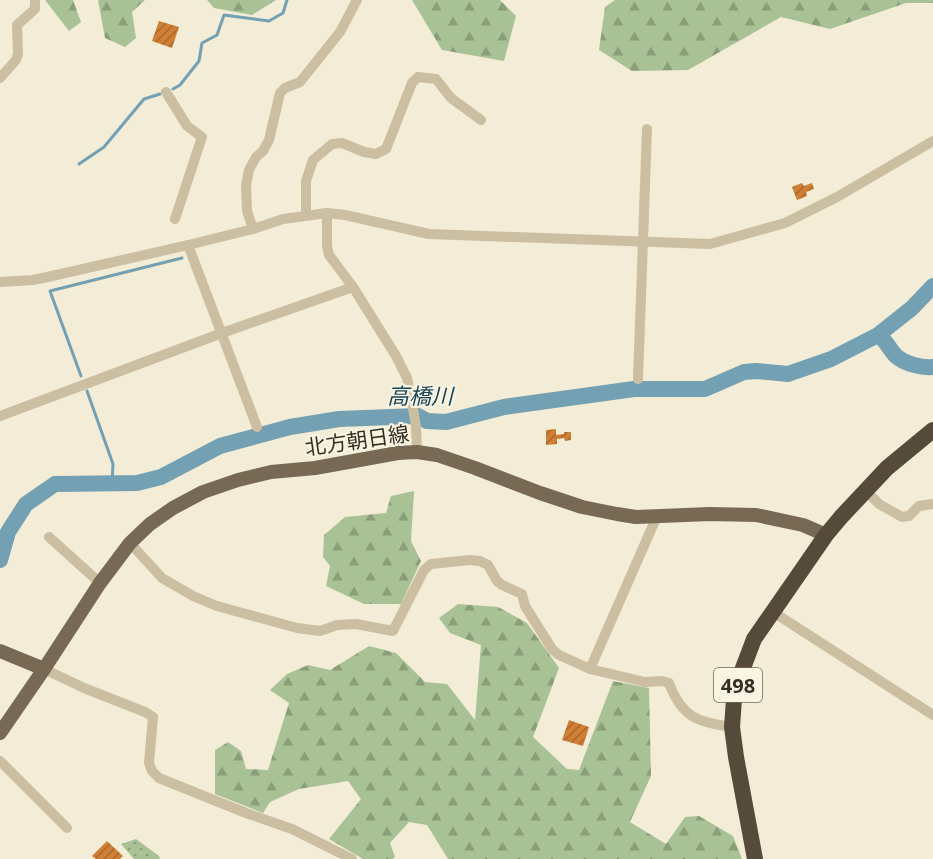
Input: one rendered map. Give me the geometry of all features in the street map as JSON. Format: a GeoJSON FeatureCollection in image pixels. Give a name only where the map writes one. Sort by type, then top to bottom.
{"type":"FeatureCollection","features":[{"type":"Feature","properties":{"kind":"highway","name":"498"},"geometry":{"type":"LineString","coordinates":[[755,859],[732,727],[734,699],[742,668],[754,639],[826,535],[887,468],[933,430]]}},
{"type":"Feature","properties":{"kind":"main road","name":"北方朝日線"},"geometry":{"type":"LineString","coordinates":[[0,733],[100,583],[130,543],[172,508],[203,492],[271,472],[315,468],[398,453],[417,452],[447,458],[582,507],[627,516],[756,515],[803,525],[826,535]]}},
{"type":"Feature","properties":{"kind":"main road"},"geometry":{"type":"LineString","coordinates":[[0,651],[44,669]]}},
{"type":"Feature","properties":{"kind":"street"},"geometry":{"type":"LineString","coordinates":[[0,78],[16,60],[18,54],[17,26],[35,9],[35,0]]}},
{"type":"Feature","properties":{"kind":"street"},"geometry":{"type":"LineString","coordinates":[[253,229],[247,211],[246,185],[249,170],[269,140],[280,93],[285,88],[300,82],[340,33],[357,0]]}},
{"type":"Feature","properties":{"kind":"street"},"geometry":{"type":"LineString","coordinates":[[306,215],[306,181],[313,160],[332,144],[342,143],[376,154],[386,149],[412,83],[418,77],[436,79],[451,98],[481,120]]}},
{"type":"Feature","properties":{"kind":"street"},"geometry":{"type":"LineString","coordinates":[[166,92],[187,126],[202,137],[175,219]]}},
{"type":"Feature","properties":{"kind":"street"},"geometry":{"type":"LineString","coordinates":[[638,380],[647,129]]}},
{"type":"Feature","properties":{"kind":"street"},"geometry":{"type":"LineString","coordinates":[[0,282],[33,280],[188,246],[283,219],[327,213],[429,234],[710,244],[785,223],[837,197],[933,141]]}},
{"type":"Feature","properties":{"kind":"street"},"geometry":{"type":"LineString","coordinates":[[327,213],[329,255],[354,288],[398,359],[406,378],[416,427],[417,452]]}},
{"type":"Feature","properties":{"kind":"street"},"geometry":{"type":"LineString","coordinates":[[188,246],[258,427]]}},
{"type":"Feature","properties":{"kind":"street"},"geometry":{"type":"LineString","coordinates":[[0,416],[222,333],[354,288]]}},
{"type":"Feature","properties":{"kind":"street"},"geometry":{"type":"LineString","coordinates":[[865,490],[879,504],[902,517],[909,516],[919,506],[933,504]]}},
{"type":"Feature","properties":{"kind":"street"},"geometry":{"type":"LineString","coordinates":[[590,669],[657,516]]}},
{"type":"Feature","properties":{"kind":"street"},"geometry":{"type":"LineString","coordinates":[[49,537],[100,583]]}},
{"type":"Feature","properties":{"kind":"street"},"geometry":{"type":"LineString","coordinates":[[130,543],[162,578],[193,596],[227,609],[297,628],[320,631],[338,625],[356,624],[393,631],[424,570],[431,564],[480,561],[488,565],[502,585],[522,594],[525,606],[552,649],[560,655],[590,669],[645,682],[669,683],[675,699],[692,717],[708,723],[732,727]]}},
{"type":"Feature","properties":{"kind":"street"},"geometry":{"type":"LineString","coordinates":[[773,612],[933,714]]}},
{"type":"Feature","properties":{"kind":"street"},"geometry":{"type":"LineString","coordinates":[[44,669],[153,717],[149,763],[152,771],[159,778],[292,829],[352,859]]}},
{"type":"Feature","properties":{"kind":"street"},"geometry":{"type":"LineString","coordinates":[[0,760],[67,828]]}},
{"type":"Feature","properties":{"kind":"green space"},"geometry":{"type":"Polygon","coordinates":[[[45,0],[73,0],[81,22],[69,31],[45,0]]]}},
{"type":"Feature","properties":{"kind":"green space"},"geometry":{"type":"Polygon","coordinates":[[[98,0],[145,0],[132,12],[136,38],[125,47],[105,38],[98,0]]]}},
{"type":"Feature","properties":{"kind":"green space"},"geometry":{"type":"Polygon","coordinates":[[[207,0],[276,0],[252,15],[214,8],[207,0]]]}},
{"type":"Feature","properties":{"kind":"green space"},"geometry":{"type":"Polygon","coordinates":[[[412,0],[500,0],[516,16],[504,61],[442,50],[412,0]]]}},
{"type":"Feature","properties":{"kind":"green space"},"geometry":{"type":"Polygon","coordinates":[[[615,0],[933,0],[933,3],[906,3],[830,29],[781,17],[688,70],[632,71],[599,50],[605,7],[615,0]]]}},
{"type":"Feature","properties":{"kind":"green space"},"geometry":{"type":"Polygon","coordinates":[[[414,491],[411,541],[421,561],[401,604],[364,604],[326,586],[330,566],[323,557],[324,535],[345,517],[386,513],[391,496],[414,491]]]}},
{"type":"Feature","properties":{"kind":"green space"},"geometry":{"type":"Polygon","coordinates":[[[458,604],[498,607],[527,623],[559,668],[533,737],[567,769],[579,770],[613,681],[649,688],[651,776],[630,822],[666,844],[685,817],[699,816],[733,836],[742,859],[448,859],[427,825],[409,822],[390,843],[395,857],[393,859],[363,859],[329,839],[361,799],[348,781],[299,789],[270,802],[263,813],[215,794],[215,750],[228,742],[241,751],[246,769],[268,770],[289,703],[270,690],[287,674],[308,665],[330,670],[369,646],[396,653],[425,682],[447,684],[475,720],[481,645],[450,633],[439,618],[458,604]]]}},
{"type":"Feature","properties":{"kind":"green space"},"geometry":{"type":"Polygon","coordinates":[[[136,839],[160,859],[134,859],[121,844],[136,839]]]}},
{"type":"Feature","properties":{"kind":"building"},"geometry":{"type":"Polygon","coordinates":[[[159,21],[179,27],[172,48],[152,41],[159,21]]]}},
{"type":"Feature","properties":{"kind":"building"},"geometry":{"type":"Polygon","coordinates":[[[802,183],[804,186],[812,183],[814,189],[806,192],[807,196],[797,200],[792,187],[802,183]]]}},
{"type":"Feature","properties":{"kind":"building"},"geometry":{"type":"Polygon","coordinates":[[[556,429],[556,435],[571,432],[571,440],[557,439],[557,444],[546,445],[546,430],[556,429]]]}},
{"type":"Feature","properties":{"kind":"building"},"geometry":{"type":"Polygon","coordinates":[[[569,720],[589,727],[583,746],[562,740],[569,720]]]}},
{"type":"Feature","properties":{"kind":"building"},"geometry":{"type":"Polygon","coordinates":[[[107,841],[123,856],[120,859],[96,859],[92,856],[107,841]]]}},
{"type":"Feature","properties":{"kind":"waterway"},"geometry":{"type":"LineString","coordinates":[[173,89],[180,85],[199,61],[202,43],[217,35],[224,15],[269,21],[283,13],[287,0]]}},
{"type":"Feature","properties":{"kind":"waterway"},"geometry":{"type":"LineString","coordinates":[[79,164],[104,147],[144,99],[160,94]]}},
{"type":"Feature","properties":{"kind":"waterway"},"geometry":{"type":"LineString","coordinates":[[81,376],[50,291],[182,258]]}},
{"type":"Feature","properties":{"kind":"waterway","name":"高橋川"},"geometry":{"type":"LineString","coordinates":[[0,560],[8,532],[26,504],[55,484],[137,483],[161,477],[220,446],[290,427],[339,419],[418,416],[427,421],[446,422],[504,407],[634,389],[705,389],[744,372],[788,374],[831,359],[878,335],[912,308],[933,286]]}},
{"type":"Feature","properties":{"kind":"waterway"},"geometry":{"type":"LineString","coordinates":[[878,335],[900,359],[914,365],[933,367]]}},
{"type":"Feature","properties":{"kind":"waterway"},"geometry":{"type":"LineString","coordinates":[[87,391],[113,464],[112,484]]}}]}
